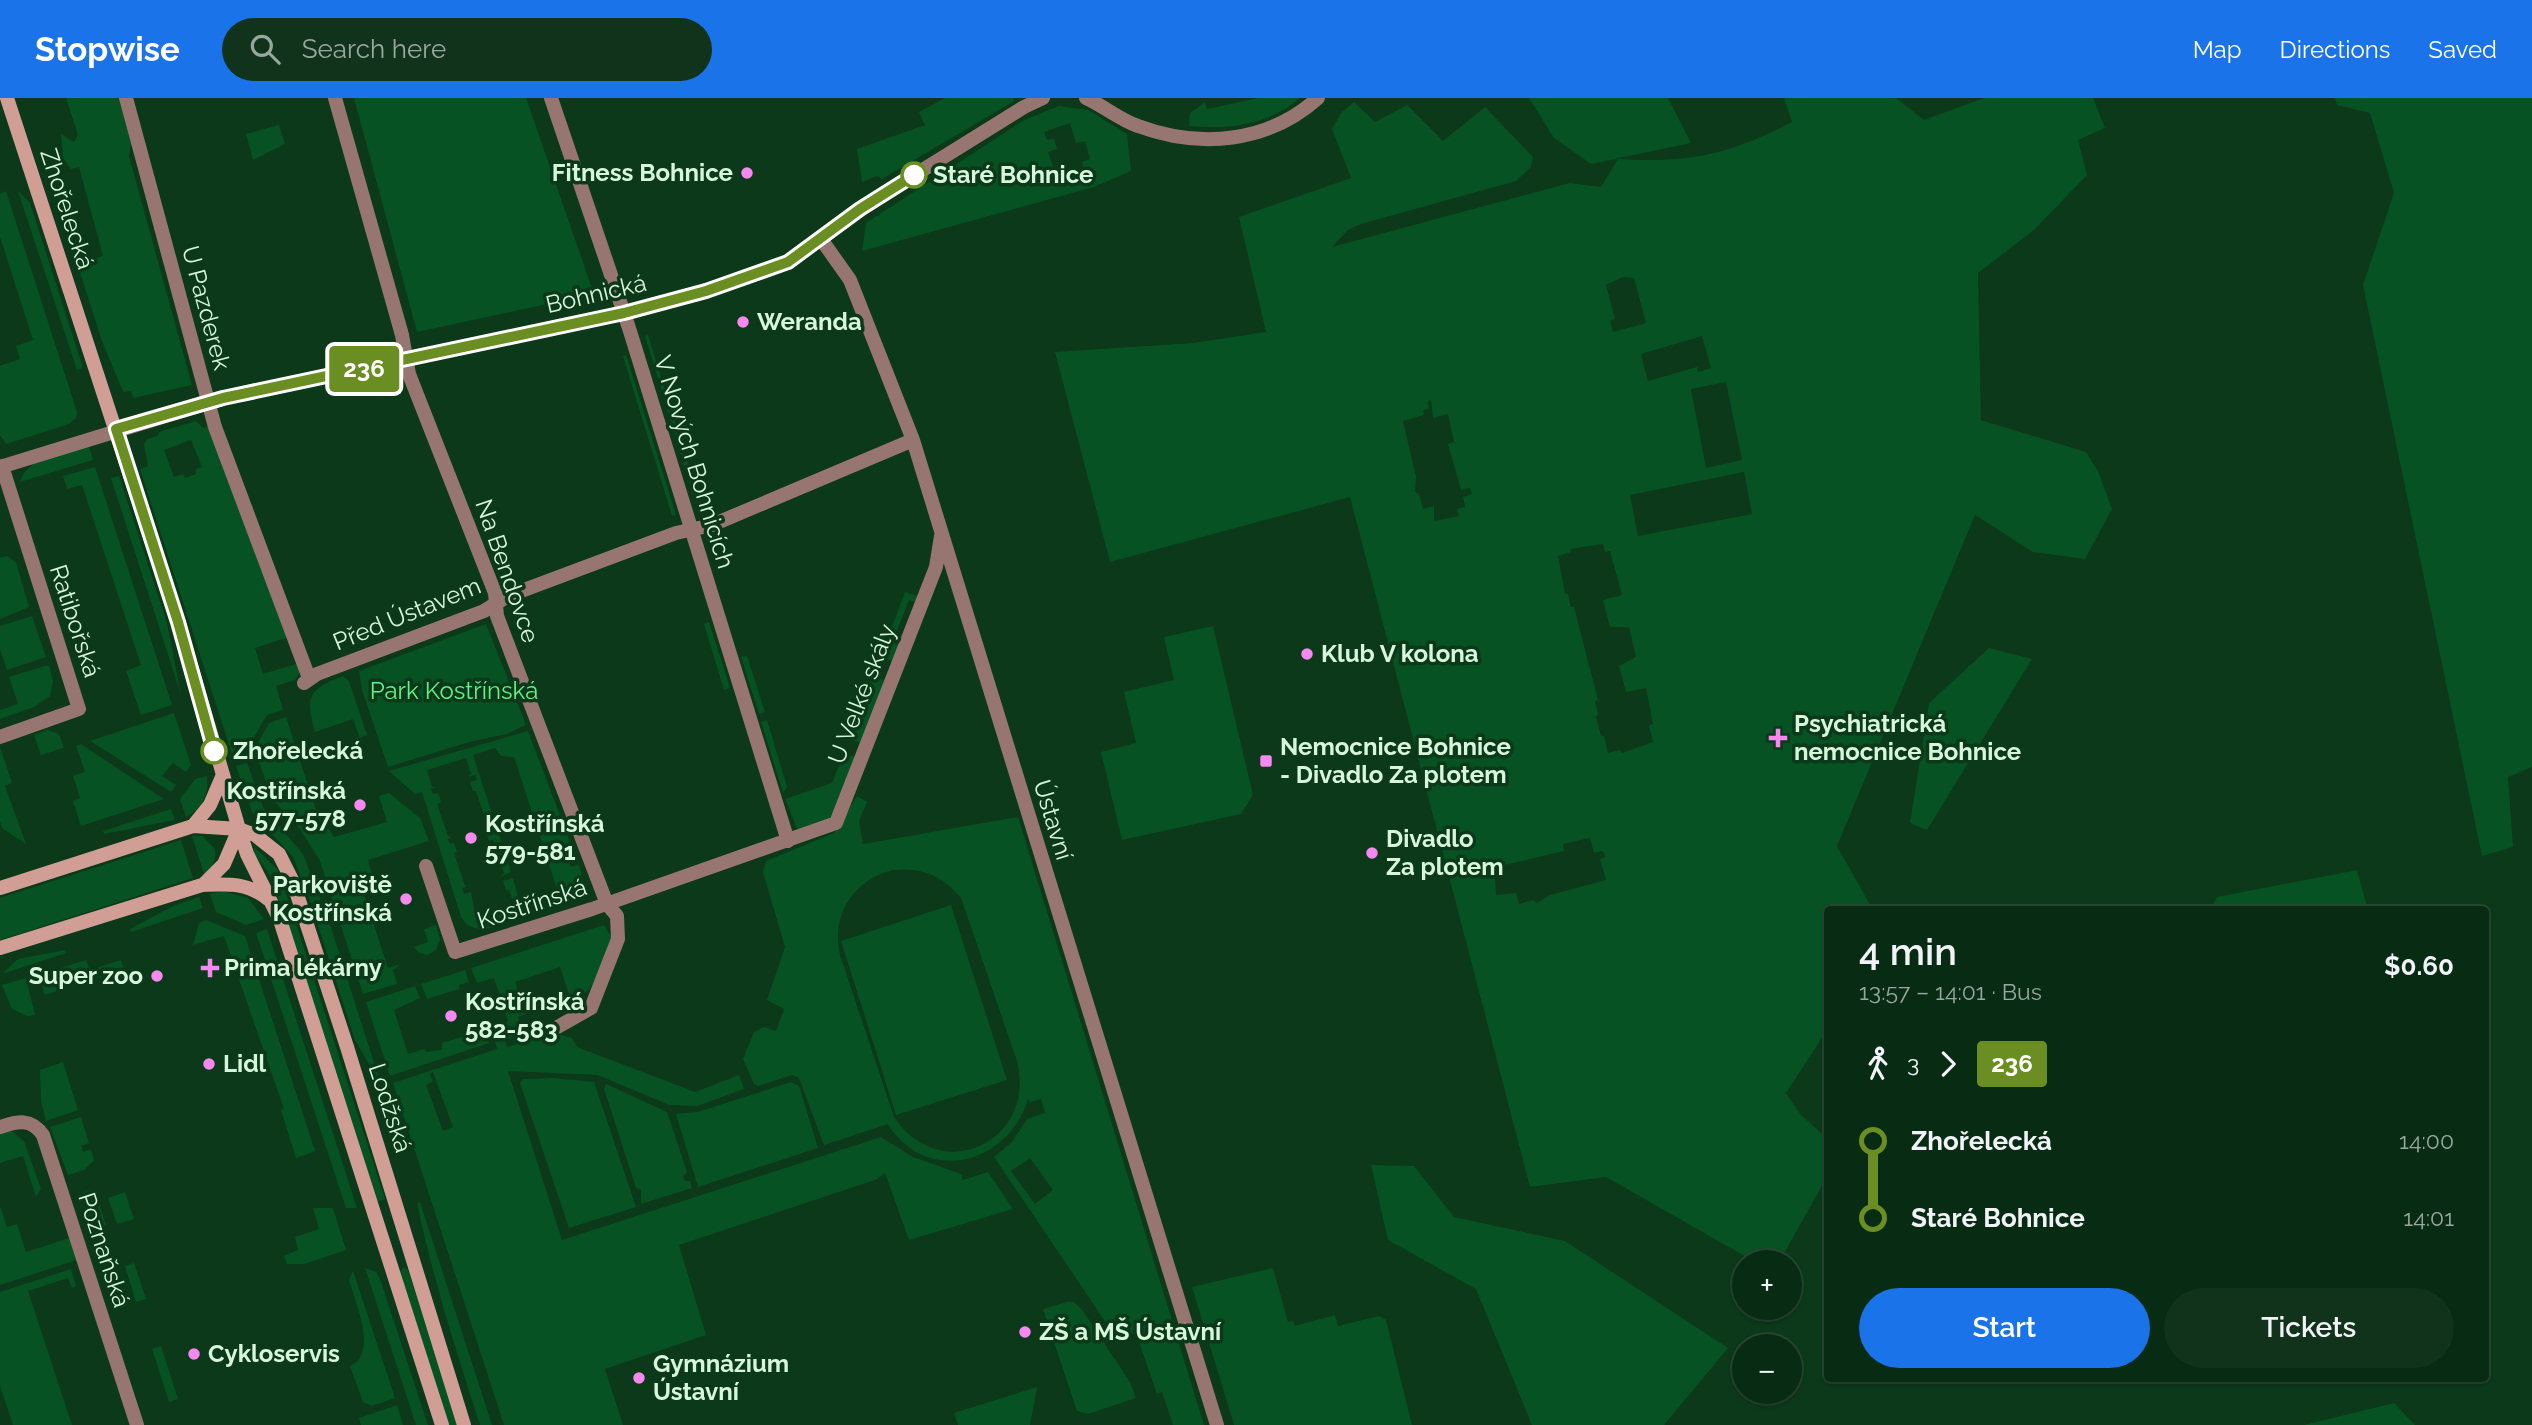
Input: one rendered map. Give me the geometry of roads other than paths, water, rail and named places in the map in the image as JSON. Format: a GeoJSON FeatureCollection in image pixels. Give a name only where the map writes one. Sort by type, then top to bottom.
{"type":"FeatureCollection","features":[{"type":"Feature","properties":{"kind":"street","name":"Zhořelecká"},"geometry":{"type":"LineString","coordinates":[[7,98],[178,622],[239,828]]}},
{"type":"Feature","properties":{"kind":"street","name":"U Pazderek"},"geometry":{"type":"LineString","coordinates":[[126,98],[208,403],[306,680]]}},
{"type":"Feature","properties":{"kind":"street","name":"Na Bendovce"},"geometry":{"type":"LineString","coordinates":[[335,98],[406,359],[496,602],[497,616],[607,904],[617,916],[618,939],[591,1008],[554,1029]]}},
{"type":"Feature","properties":{"kind":"street","name":"V Nových Bohnicích"},"geometry":{"type":"LineString","coordinates":[[551,98],[624,313],[788,841]]}},
{"type":"Feature","properties":{"kind":"street","name":"Bohnická"},"geometry":{"type":"LineString","coordinates":[[1,466],[208,403],[624,313],[706,291],[788,262],[877,198],[1043,98]]}},
{"type":"Feature","properties":{"kind":"street"},"geometry":{"type":"LineString","coordinates":[[1086,98],[1135,125],[1171,136],[1213,140],[1255,135],[1290,121],[1318,98]]}},
{"type":"Feature","properties":{"kind":"street","name":"Ústavní"},"geometry":{"type":"LineString","coordinates":[[821,239],[850,280],[913,440],[1216,1425]]}},
{"type":"Feature","properties":{"kind":"street","name":"Před Ústavem"},"geometry":{"type":"LineString","coordinates":[[306,680],[484,611],[496,602],[676,533],[712,525],[913,440]]}},
{"type":"Feature","properties":{"kind":"street","name":"Ratibořská"},"geometry":{"type":"LineString","coordinates":[[0,737],[79,709],[1,466]]}},
{"type":"Feature","properties":{"kind":"street","name":"U Velké skály"},"geometry":{"type":"LineString","coordinates":[[788,841],[836,823],[936,567],[942,531]]}},
{"type":"Feature","properties":{"kind":"street"},"geometry":{"type":"LineString","coordinates":[[193,826],[210,804],[222,777]]}},
{"type":"Feature","properties":{"kind":"street","name":"Lodžská"},"geometry":{"type":"LineString","coordinates":[[0,888],[193,826],[239,828],[269,844],[279,854],[293,882],[407,1234],[464,1425]]}},
{"type":"Feature","properties":{"kind":"street"},"geometry":{"type":"LineString","coordinates":[[202,885],[224,864],[239,828]]}},
{"type":"Feature","properties":{"kind":"street","name":"Lodžská"},"geometry":{"type":"LineString","coordinates":[[239,828],[247,854],[271,901],[442,1425]]}},
{"type":"Feature","properties":{"kind":"street","name":"Kostřínská"},"geometry":{"type":"LineString","coordinates":[[426,866],[455,952],[607,904],[788,841]]}},
{"type":"Feature","properties":{"kind":"street"},"geometry":{"type":"LineString","coordinates":[[0,948],[202,885],[248,886],[271,901]]}},
{"type":"Feature","properties":{"kind":"street","name":"Poznaňská"},"geometry":{"type":"LineString","coordinates":[[0,1127],[24,1121],[38,1128],[43,1135],[137,1425]]}},
{"type":"Feature","properties":{"kind":"place","name":"Fitness Bohnice"},"geometry":{"type":"Point","coordinates":[747,173]}},
{"type":"Feature","properties":{"kind":"place","name":"Staré Bohnice"},"geometry":{"type":"Point","coordinates":[914,175]}},
{"type":"Feature","properties":{"kind":"place","name":"Weranda"},"geometry":{"type":"Point","coordinates":[743,322]}},
{"type":"Feature","properties":{"kind":"place","name":"Klub V kolona"},"geometry":{"type":"Point","coordinates":[1307,654]}},
{"type":"Feature","properties":{"kind":"place","name":"Psychiatrická nemocnice Bohnice"},"geometry":{"type":"Point","coordinates":[1778,738]}},
{"type":"Feature","properties":{"kind":"place","name":"Zhořelecká"},"geometry":{"type":"Point","coordinates":[214,751]}},
{"type":"Feature","properties":{"kind":"place","name":"Nemocnice Bohnice - Divadlo Za plotem"},"geometry":{"type":"Point","coordinates":[1266,761]}},
{"type":"Feature","properties":{"kind":"place","name":"Kostřínská 577-578"},"geometry":{"type":"Point","coordinates":[360,805]}},
{"type":"Feature","properties":{"kind":"place","name":"Kostřínská 579-581"},"geometry":{"type":"Point","coordinates":[471,838]}},
{"type":"Feature","properties":{"kind":"place","name":"Divadlo Za plotem"},"geometry":{"type":"Point","coordinates":[1372,853]}},
{"type":"Feature","properties":{"kind":"place","name":"Parkoviště Kostřínská"},"geometry":{"type":"Point","coordinates":[406,899]}},
{"type":"Feature","properties":{"kind":"place","name":"Prima lékárny"},"geometry":{"type":"Point","coordinates":[210,968]}},
{"type":"Feature","properties":{"kind":"place","name":"Super zoo"},"geometry":{"type":"Point","coordinates":[157,976]}},
{"type":"Feature","properties":{"kind":"place","name":"Kostřínská 582-583"},"geometry":{"type":"Point","coordinates":[451,1016]}},
{"type":"Feature","properties":{"kind":"place","name":"Lidl"},"geometry":{"type":"Point","coordinates":[209,1064]}},
{"type":"Feature","properties":{"kind":"place","name":"ZŠ a MŠ Ústavní"},"geometry":{"type":"Point","coordinates":[1025,1332]}},
{"type":"Feature","properties":{"kind":"place","name":"Cykloservis"},"geometry":{"type":"Point","coordinates":[194,1354]}},
{"type":"Feature","properties":{"kind":"place","name":"Gymnázium Ústavní"},"geometry":{"type":"Point","coordinates":[639,1378]}},
{"type":"Feature","properties":{"kind":"park label","name":"Park Kostřínská"},"geometry":{"type":"Point","coordinates":[454,691]}}]}
